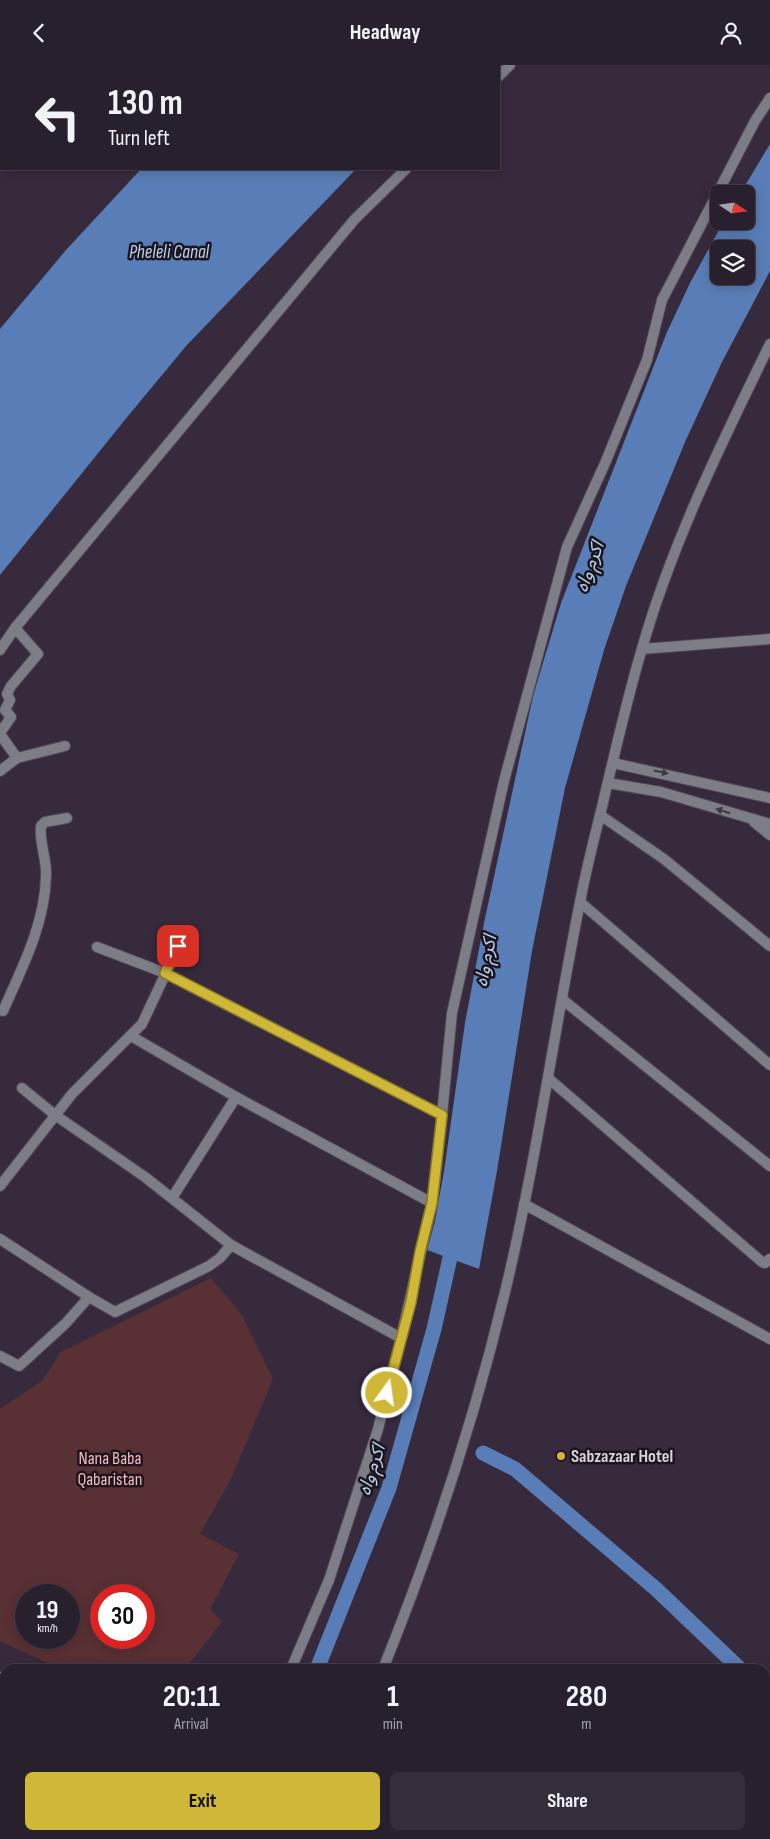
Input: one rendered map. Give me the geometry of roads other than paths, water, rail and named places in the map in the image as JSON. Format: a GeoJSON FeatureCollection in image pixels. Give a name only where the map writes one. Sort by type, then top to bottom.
{"type":"FeatureCollection","features":[{"type":"Feature","properties":{"kind":"street"},"geometry":{"type":"LineString","coordinates":[[500,75],[510,65]]}},
{"type":"Feature","properties":{"kind":"street"},"geometry":{"type":"LineString","coordinates":[[293,1664],[332,1572],[378,1429],[401,1338],[432,1203],[452,1013],[504,781],[567,547],[606,461],[646,359],[662,300],[755,121],[770,98]]}},
{"type":"Feature","properties":{"kind":"street"},"geometry":{"type":"LineString","coordinates":[[0,650],[15,628],[354,220],[405,170]]}},
{"type":"Feature","properties":{"kind":"street"},"geometry":{"type":"LineString","coordinates":[[385,1664],[435,1533],[467,1433],[505,1290],[524,1204],[580,901],[642,649],[673,559],[708,471],[770,345]]}},
{"type":"Feature","properties":{"kind":"street"},"geometry":{"type":"LineString","coordinates":[[15,628],[38,654],[7,694],[10,700],[5,710],[11,717],[0,734],[17,758]]}},
{"type":"Feature","properties":{"kind":"street"},"geometry":{"type":"LineString","coordinates":[[642,649],[770,639]]}},
{"type":"Feature","properties":{"kind":"street"},"geometry":{"type":"LineString","coordinates":[[0,771],[17,758],[65,746]]}},
{"type":"Feature","properties":{"kind":"street"},"geometry":{"type":"LineString","coordinates":[[613,763],[770,798]]}},
{"type":"Feature","properties":{"kind":"street"},"geometry":{"type":"LineString","coordinates":[[608,783],[662,792],[770,825]]}},
{"type":"Feature","properties":{"kind":"street"},"geometry":{"type":"LineString","coordinates":[[600,815],[664,859],[770,946]]}},
{"type":"Feature","properties":{"kind":"street"},"geometry":{"type":"LineString","coordinates":[[1,1011],[34,943],[42,907],[46,876],[40,834],[41,826],[45,822],[67,817]]}},
{"type":"Feature","properties":{"kind":"street"},"geometry":{"type":"LineString","coordinates":[[752,820],[770,835]]}},
{"type":"Feature","properties":{"kind":"street"},"geometry":{"type":"LineString","coordinates":[[580,901],[770,1065]]}},
{"type":"Feature","properties":{"kind":"street"},"geometry":{"type":"LineString","coordinates":[[0,1186],[72,1094],[142,1024],[185,932]]}},
{"type":"Feature","properties":{"kind":"street"},"geometry":{"type":"LineString","coordinates":[[97,947],[165,973],[442,1115]]}},
{"type":"Feature","properties":{"kind":"street"},"geometry":{"type":"LineString","coordinates":[[563,1000],[770,1166]]}},
{"type":"Feature","properties":{"kind":"street"},"geometry":{"type":"LineString","coordinates":[[130,1036],[236,1097],[432,1203]]}},
{"type":"Feature","properties":{"kind":"street"},"geometry":{"type":"LineString","coordinates":[[548,1078],[762,1261],[765,1263],[770,1259]]}},
{"type":"Feature","properties":{"kind":"street"},"geometry":{"type":"LineString","coordinates":[[22,1088],[55,1115],[145,1177],[231,1245],[401,1338]]}},
{"type":"Feature","properties":{"kind":"street"},"geometry":{"type":"LineString","coordinates":[[172,1198],[236,1097]]}},
{"type":"Feature","properties":{"kind":"street"},"geometry":{"type":"LineString","coordinates":[[524,1204],[770,1339]]}},
{"type":"Feature","properties":{"kind":"street"},"geometry":{"type":"LineString","coordinates":[[0,1239],[115,1312],[209,1266],[220,1258],[231,1245]]}},
{"type":"Feature","properties":{"kind":"street"},"geometry":{"type":"LineString","coordinates":[[0,1355],[18,1366],[66,1323],[89,1297]]}},
{"type":"Feature","properties":{"kind":"water"},"geometry":{"type":"Polygon","coordinates":[[[770,144],[770,271],[722,362],[685,442],[626,586],[604,650],[565,788],[532,951],[497,1171],[479,1269],[427,1250],[435,1221],[444,1171],[465,1023],[484,923],[533,696],[561,603],[667,332],[710,247],[710,285],[755,285],[755,240],[714,240],[719,230],[755,230],[755,185],[745,185],[770,144]]]}},
{"type":"Feature","properties":{"kind":"water","name":"Pheleli Canal"},"geometry":{"type":"Polygon","coordinates":[[[140,170],[355,170],[187,345],[0,575],[0,329],[66,250],[140,170]]]}},
{"type":"Feature","properties":{"kind":"waterway","name":"اکرم واہ"},"geometry":{"type":"LineString","coordinates":[[319,1664],[389,1488],[434,1329],[454,1240]]}},
{"type":"Feature","properties":{"kind":"waterway"},"geometry":{"type":"LineString","coordinates":[[483,1453],[515,1469],[656,1589],[735,1664]]}},
{"type":"Feature","properties":{"kind":"place","name":"Sabzazaar Hotel"},"geometry":{"type":"Point","coordinates":[561,1456]}},
{"type":"Feature","properties":{"kind":"park label","name":"Nana Baba Qabaristan"},"geometry":{"type":"Point","coordinates":[110,1468]}}]}
